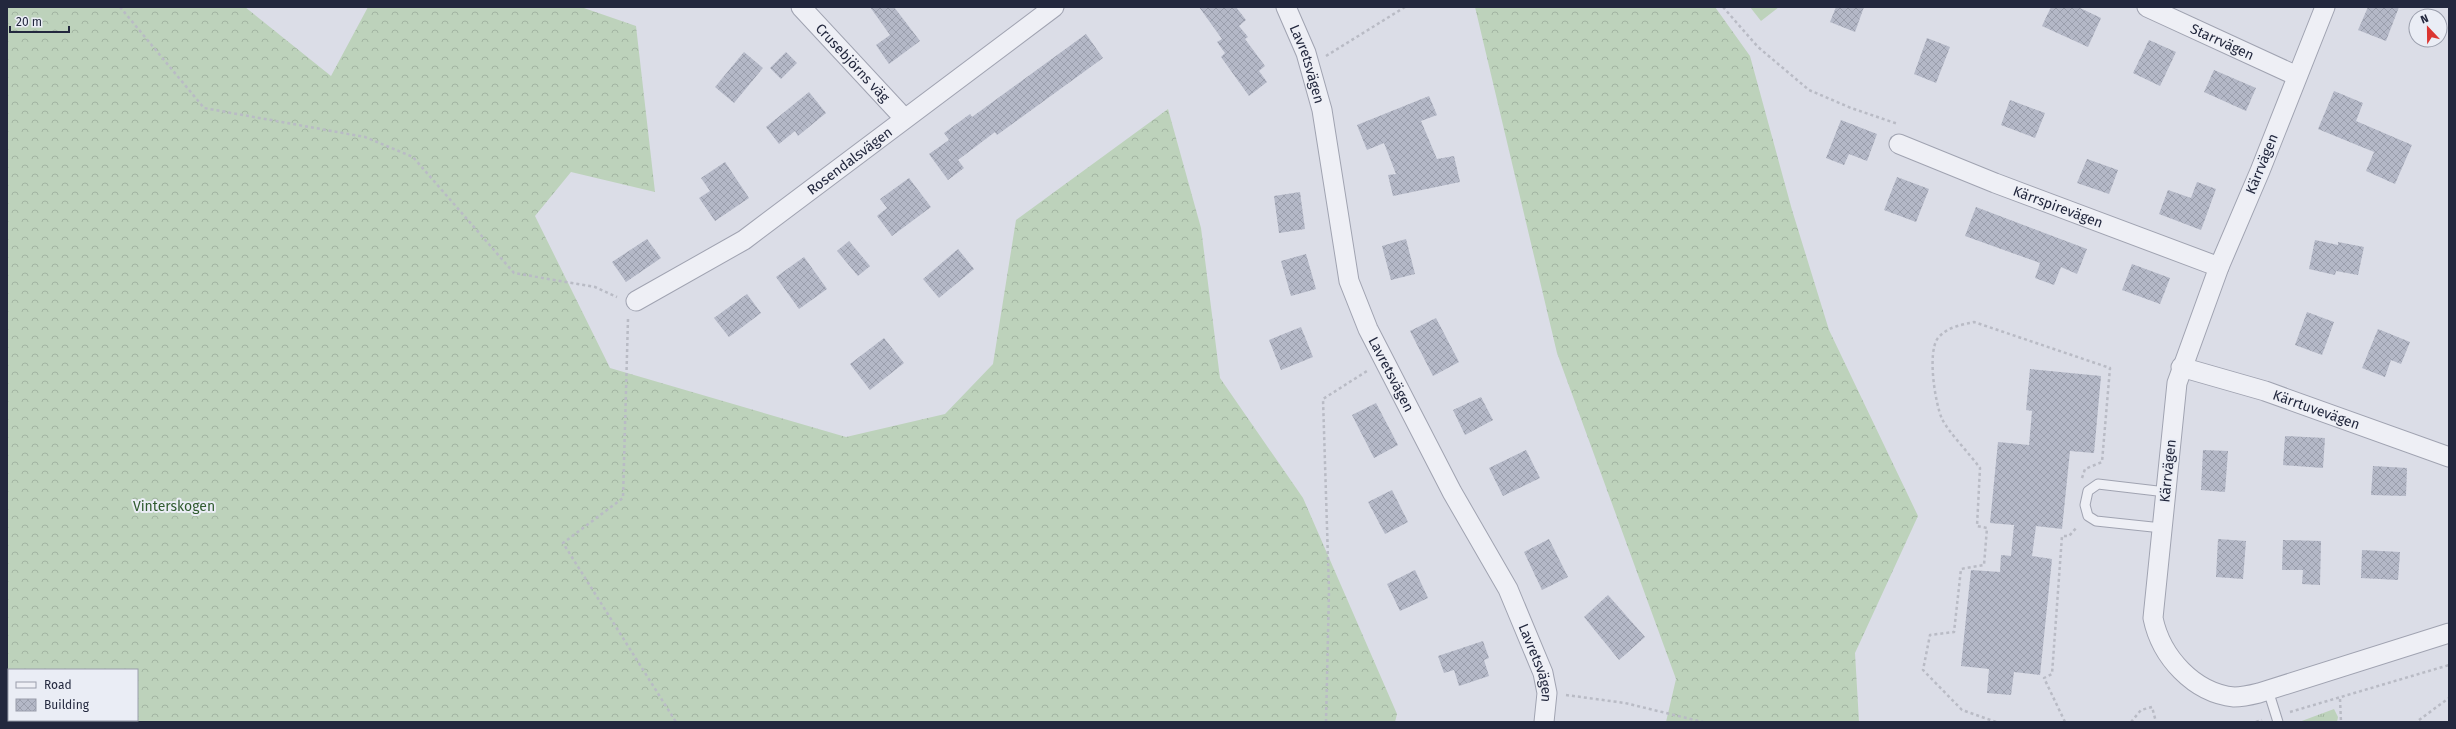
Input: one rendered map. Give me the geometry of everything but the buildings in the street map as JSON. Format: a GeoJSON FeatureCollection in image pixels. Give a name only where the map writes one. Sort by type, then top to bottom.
{"type":"FeatureCollection","features":[{"type":"Feature","properties":{"kind":"street","name":"Crusebjörns väg"},"geometry":{"type":"LineString","coordinates":[[801,7],[904,118]]}},
{"type":"Feature","properties":{"kind":"street","name":"Rosendalsvägen"},"geometry":{"type":"LineString","coordinates":[[633,301],[744,240],[904,118],[1054,7]]}},
{"type":"Feature","properties":{"kind":"street","name":"Lavretsvägen"},"geometry":{"type":"LineString","coordinates":[[1286,7],[1306,53],[1322,110],[1349,281],[1368,329],[1384,361],[1452,492],[1508,589],[1543,673],[1547,693],[1544,722]]}},
{"type":"Feature","properties":{"kind":"street","name":"Starrvägen"},"geometry":{"type":"LineString","coordinates":[[2147,7],[2297,76]]}},
{"type":"Feature","properties":{"kind":"street","name":"Kärrvägen"},"geometry":{"type":"LineString","coordinates":[[2325,7],[2219,267],[2176,383],[2153,618],[2157,635],[2168,654],[2195,683],[2210,691],[2235,697],[2268,690],[2449,632]]}},
{"type":"Feature","properties":{"kind":"street","name":"Kärrspirevägen"},"geometry":{"type":"LineString","coordinates":[[1899,144],[1995,183],[2219,267]]}},
{"type":"Feature","properties":{"kind":"street","name":"Kärrtuvevägen"},"geometry":{"type":"LineString","coordinates":[[2182,367],[2265,391],[2449,457]]}},
{"type":"Feature","properties":{"kind":"lane"},"geometry":{"type":"LineString","coordinates":[[2162,528],[2096,521],[2088,516],[2085,505],[2088,491],[2098,484],[2166,492]]}},
{"type":"Feature","properties":{"kind":"lane"},"geometry":{"type":"LineString","coordinates":[[2268,690],[2277,719]]}},
{"type":"Feature","properties":{"kind":"path"},"geometry":{"type":"LineString","coordinates":[[120,7],[204,108],[365,137],[413,157],[514,273],[595,287],[633,301],[623,498],[564,543],[676,722]]}},
{"type":"Feature","properties":{"kind":"path"},"geometry":{"type":"LineString","coordinates":[[1309,66],[1405,7]]}},
{"type":"Feature","properties":{"kind":"path"},"geometry":{"type":"LineString","coordinates":[[1723,7],[1758,47],[1809,90],[1851,108],[1907,127],[1899,144]]}},
{"type":"Feature","properties":{"kind":"path"},"geometry":{"type":"LineString","coordinates":[[1996,722],[1962,710],[1923,670],[1930,635],[1954,632],[1961,569],[1984,565],[1987,528],[1977,526],[1980,468],[1942,419],[1934,384],[1932,360],[1938,338],[1953,326],[1974,322],[2110,368],[2102,462],[2085,469],[2082,480]]}},
{"type":"Feature","properties":{"kind":"path"},"geometry":{"type":"LineString","coordinates":[[1326,722],[1329,592],[1323,399],[1384,361]]}},
{"type":"Feature","properties":{"kind":"path"},"geometry":{"type":"LineString","coordinates":[[2065,722],[2044,678],[2052,674],[2062,536],[2068,536],[2077,527],[2078,520]]}},
{"type":"Feature","properties":{"kind":"path"},"geometry":{"type":"LineString","coordinates":[[2077,527],[2084,528]]}},
{"type":"Feature","properties":{"kind":"path"},"geometry":{"type":"LineString","coordinates":[[2277,719],[2449,665]]}},
{"type":"Feature","properties":{"kind":"path"},"geometry":{"type":"LineString","coordinates":[[1547,693],[1625,703],[1703,722]]}},
{"type":"Feature","properties":{"kind":"path"},"geometry":{"type":"LineString","coordinates":[[2340,698],[2341,722]]}},
{"type":"Feature","properties":{"kind":"path"},"geometry":{"type":"LineString","coordinates":[[2419,720],[2449,698]]}},
{"type":"Feature","properties":{"kind":"path"},"geometry":{"type":"LineString","coordinates":[[2131,722],[2141,710],[2152,707],[2156,722]]}},
{"type":"Feature","properties":{"kind":"green space","name":"Vinterskogen"},"geometry":{"type":"Polygon","coordinates":[[[7,7],[245,7],[331,76],[368,7],[581,7],[636,26],[655,192],[571,172],[535,216],[610,368],[846,437],[945,414],[993,364],[1016,220],[1168,109],[1201,228],[1220,378],[1303,498],[1397,714],[1395,722],[7,722],[7,7]]]}},
{"type":"Feature","properties":{"kind":"green space"},"geometry":{"type":"Polygon","coordinates":[[[1475,7],[1715,7],[1750,56],[1792,210],[1829,330],[1918,516],[1855,653],[1859,722],[1666,722],[1676,679],[1557,353],[1475,7]]]}},
{"type":"Feature","properties":{"kind":"green space"},"geometry":{"type":"Polygon","coordinates":[[[1750,7],[1779,7],[1761,21],[1750,7]]]}},
{"type":"Feature","properties":{"kind":"green space"},"geometry":{"type":"Polygon","coordinates":[[[2334,709],[2338,717],[2337,722],[2299,722],[2334,709]]]}}]}
